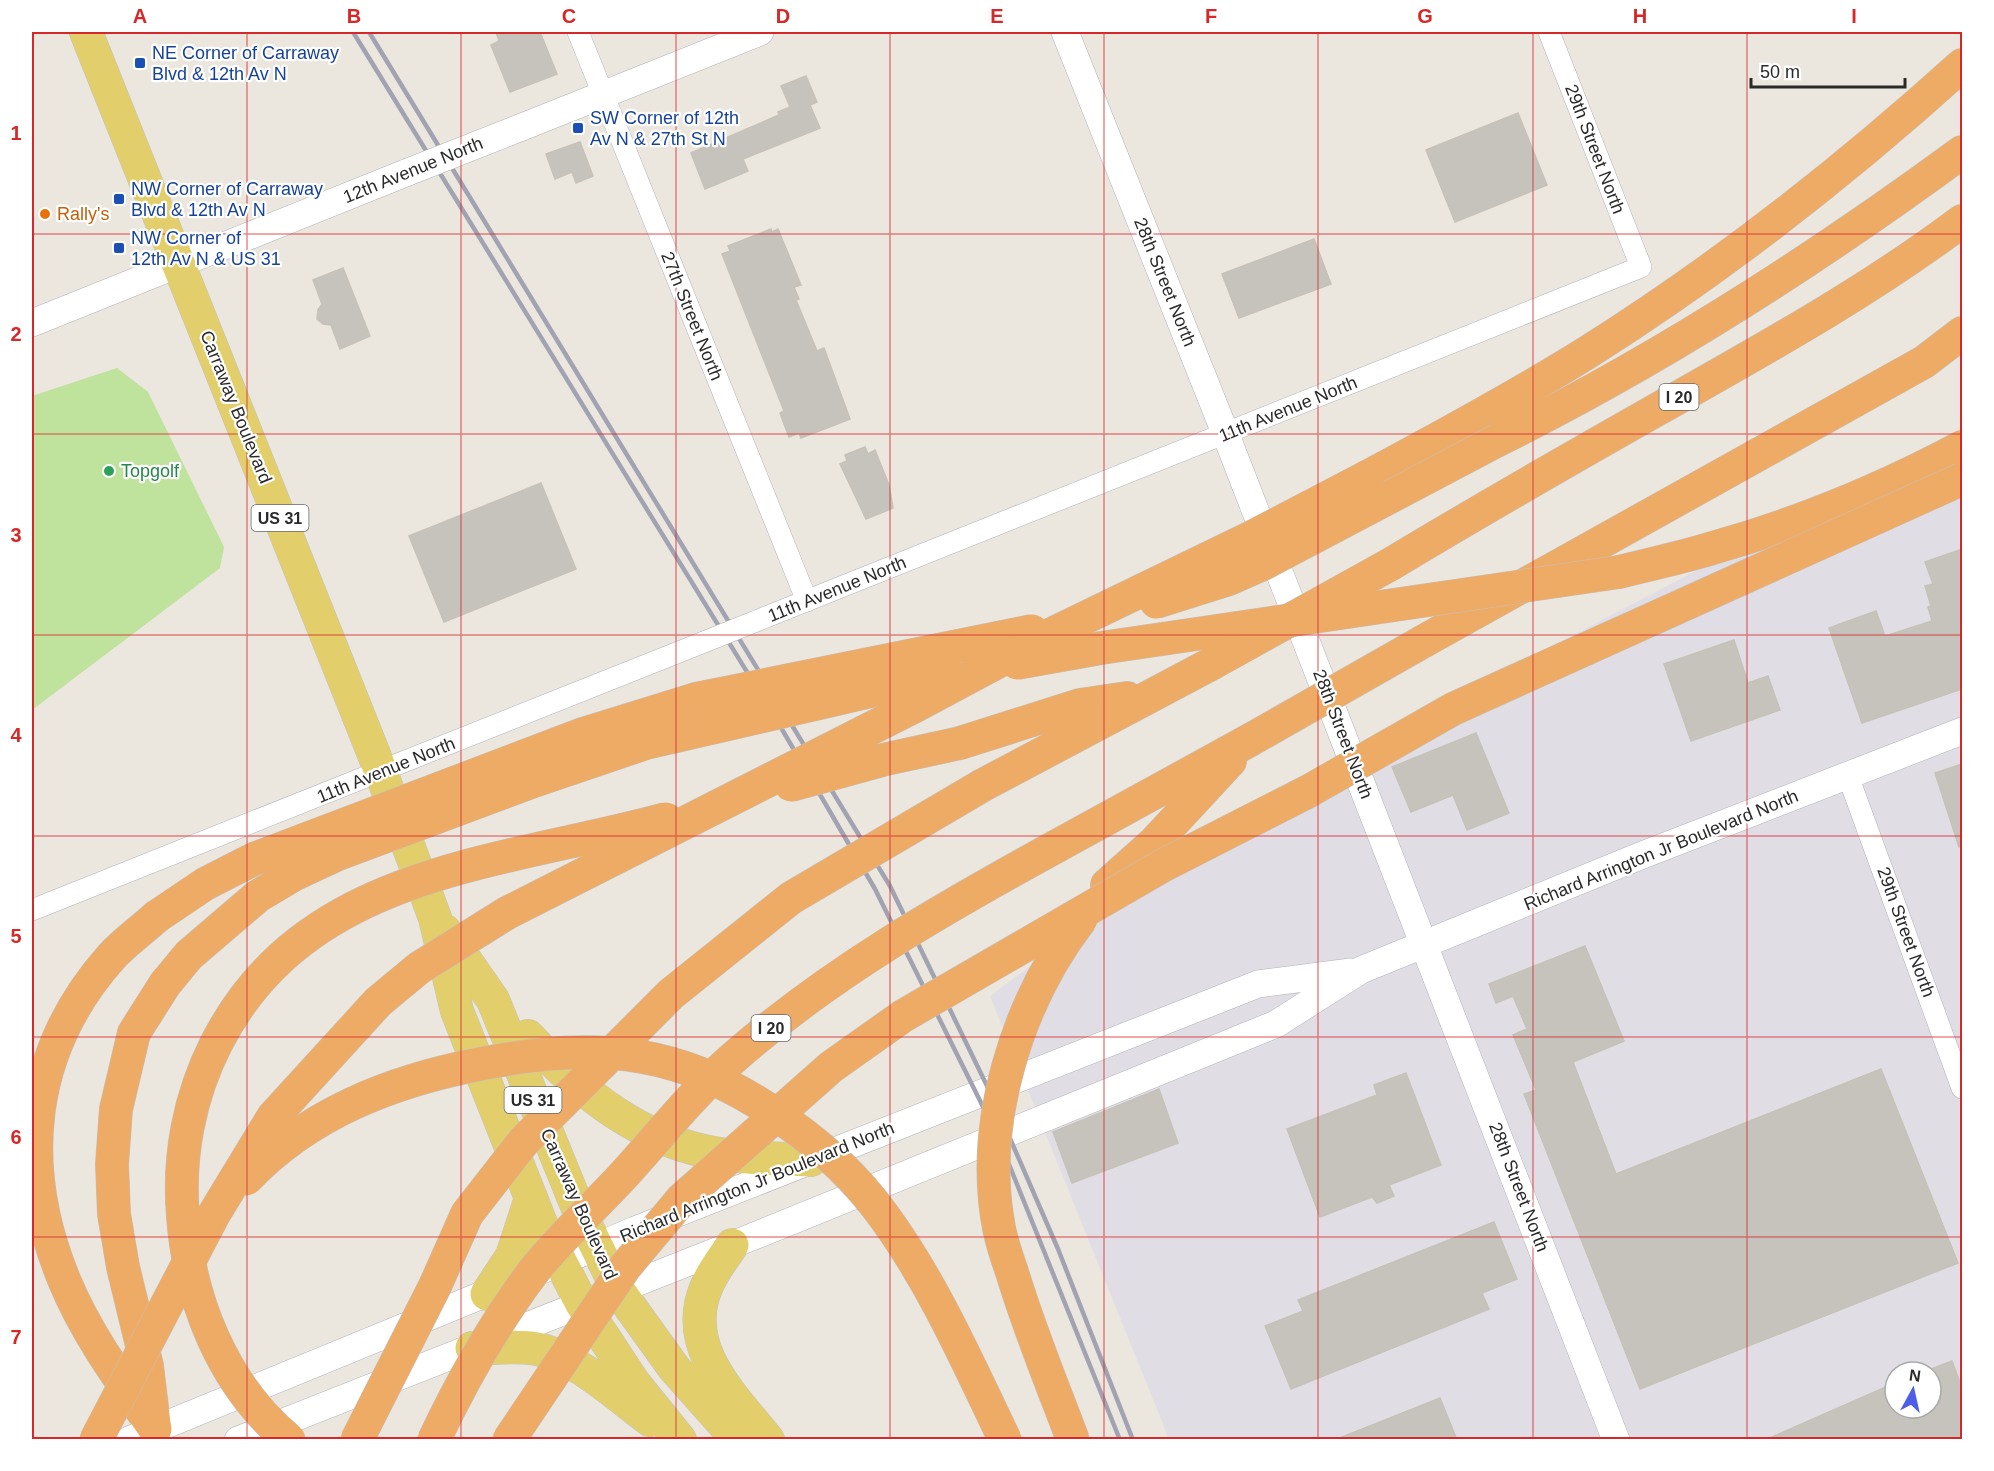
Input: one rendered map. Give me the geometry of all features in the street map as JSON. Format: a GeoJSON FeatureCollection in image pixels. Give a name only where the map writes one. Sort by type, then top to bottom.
{"type":"FeatureCollection","features":[{"type":"Feature","properties":{"kind":"highway"},"geometry":{"type":"LineString","coordinates":[[96,1440],[214,1214],[273,1117],[378,1002],[419,968],[507,913],[879,725],[1031,644],[1254,536],[1492,410],[1606,340],[1746,244],[1858,156],[1962,65]]}},
{"type":"Feature","properties":{"kind":"highway"},"geometry":{"type":"LineString","coordinates":[[142,1434],[65,1282],[46,1221],[37,1168],[37,1119],[44,1080],[57,1038],[81,996],[113,955],[156,917],[205,885],[254,860],[584,734],[696,699],[1018,635],[1163,600],[1229,579],[1263,564],[1587,396],[1769,286],[1874,217],[1962,152]]}},
{"type":"Feature","properties":{"kind":"highway","name":"I 20"},"geometry":{"type":"LineString","coordinates":[[357,1440],[435,1287],[467,1214],[524,1142],[671,994],[791,898],[983,785],[1211,664],[1391,564],[1520,487],[1808,325],[1915,257],[1962,221]]}},
{"type":"Feature","properties":{"kind":"highway","name":"I 20"},"geometry":{"type":"LineString","coordinates":[[434,1440],[466,1372],[534,1272],[683,1106],[731,1060],[798,1006],[851,969],[1004,875],[1250,740],[1924,362],[1962,333]]}},
{"type":"Feature","properties":{"kind":"highway"},"geometry":{"type":"LineString","coordinates":[[142,1434],[147,1366],[116,1224],[112,1164],[116,1109],[134,1033],[165,984],[189,955],[233,916],[295,874],[338,854],[477,802],[646,743],[876,690],[1101,648],[1618,572],[1717,547],[1778,527],[1829,508],[1962,447]]}},
{"type":"Feature","properties":{"kind":"highway"},"geometry":{"type":"LineString","coordinates":[[509,1440],[625,1267],[682,1199],[831,1067],[903,1016],[1164,865],[1309,791],[1454,709],[1962,479]]}},
{"type":"Feature","properties":{"kind":"highway"},"geometry":{"type":"LineString","coordinates":[[290,1440],[249,1399],[223,1358],[206,1322],[193,1284],[184,1235],[181,1193],[191,1108],[204,1067],[249,989],[285,954],[324,924],[363,901],[405,884],[463,866],[647,824],[882,760],[960,743],[1080,705],[1152,695]]}},
{"type":"Feature","properties":{"kind":"highway"},"geometry":{"type":"LineString","coordinates":[[1073,1440],[1021,1303],[999,1228],[993,1165],[1002,1091],[1023,1018],[1056,951],[1107,885],[1154,843],[1250,740]]}},
{"type":"Feature","properties":{"kind":"highway"},"geometry":{"type":"LineString","coordinates":[[214,1214],[264,1161],[304,1130],[333,1112],[390,1087],[456,1068],[561,1053],[598,1052],[641,1056],[685,1066],[728,1084],[771,1110],[818,1144],[855,1179],[884,1216],[920,1272],[1005,1440]]}},
{"type":"Feature","properties":{"kind":"main road","name":"Carraway Boulevard"},"geometry":{"type":"LineString","coordinates":[[86,32],[381,772],[435,918],[457,1011],[531,1198],[582,1304],[634,1383],[679,1440]]}},
{"type":"Feature","properties":{"kind":"main road","name":"Carraway Boulevard"},"geometry":{"type":"LineString","coordinates":[[435,918],[493,1000],[595,1247],[618,1290],[674,1368],[738,1440]]}},
{"type":"Feature","properties":{"kind":"main road"},"geometry":{"type":"LineString","coordinates":[[493,1000],[573,1083],[612,1112],[647,1132],[695,1149],[721,1154],[811,1160]]}},
{"type":"Feature","properties":{"kind":"main road"},"geometry":{"type":"LineString","coordinates":[[487,1294],[512,1256],[531,1198]]}},
{"type":"Feature","properties":{"kind":"main road"},"geometry":{"type":"LineString","coordinates":[[732,1245],[705,1290],[700,1307],[699,1336],[712,1367],[768,1440]]}},
{"type":"Feature","properties":{"kind":"main road"},"geometry":{"type":"LineString","coordinates":[[472,1348],[516,1347],[550,1353],[574,1366],[679,1440]]}},
{"type":"Feature","properties":{"kind":"street","name":"27th Street North"},"geometry":{"type":"LineString","coordinates":[[578,32],[807,601]]}},
{"type":"Feature","properties":{"kind":"street","name":"12th Avenue North"},"geometry":{"type":"LineString","coordinates":[[32,323],[760,32]]}},
{"type":"Feature","properties":{"kind":"street","name":"28th Street North"},"geometry":{"type":"LineString","coordinates":[[1065,32],[1226,435],[1616,1440]]}},
{"type":"Feature","properties":{"kind":"street","name":"29th Street North"},"geometry":{"type":"LineString","coordinates":[[1549,32],[1641,267]]}},
{"type":"Feature","properties":{"kind":"street","name":"11th Avenue North"},"geometry":{"type":"LineString","coordinates":[[32,910],[1226,435],[1641,267]]}},
{"type":"Feature","properties":{"kind":"street","name":"Richard Arrington Jr Boulevard North"},"geometry":{"type":"LineString","coordinates":[[238,1440],[732,1245],[1276,1024],[1361,970],[1640,856],[1962,731]]}},
{"type":"Feature","properties":{"kind":"street","name":"29th Street North"},"geometry":{"type":"LineString","coordinates":[[1848,776],[1962,1088]]}},
{"type":"Feature","properties":{"kind":"street","name":"Richard Arrington Jr Boulevard North"},"geometry":{"type":"LineString","coordinates":[[142,1434],[487,1294],[595,1247],[1258,984],[1361,970]]}},
{"type":"Feature","properties":{"kind":"shaded area"},"geometry":{"type":"Polygon","coordinates":[[[1962,432],[1962,1439],[1169,1439],[990,996],[1248,805],[1962,432]]]}},
{"type":"Feature","properties":{"kind":"green space","name":"Topgolf"},"geometry":{"type":"Polygon","coordinates":[[[117,368],[148,392],[224,547],[220,568],[32,710],[32,396],[117,368]]]}},
{"type":"Feature","properties":{"kind":"building"},"geometry":{"type":"Polygon","coordinates":[[[496,32],[540,32],[557,74],[510,92],[491,45],[499,41],[496,32]]]}},
{"type":"Feature","properties":{"kind":"building"},"geometry":{"type":"Polygon","coordinates":[[[806,76],[817,102],[810,105],[820,128],[743,159],[748,171],[705,189],[691,153],[779,115],[778,112],[790,107],[781,86],[806,76]]]}},
{"type":"Feature","properties":{"kind":"building"},"geometry":{"type":"Polygon","coordinates":[[[1518,113],[1547,185],[1455,222],[1426,150],[1518,113]]]}},
{"type":"Feature","properties":{"kind":"building"},"geometry":{"type":"Polygon","coordinates":[[[580,142],[593,176],[576,183],[572,172],[555,179],[546,154],[580,142]]]}},
{"type":"Feature","properties":{"kind":"building"},"geometry":{"type":"Polygon","coordinates":[[[771,229],[772,232],[778,229],[801,285],[794,287],[799,299],[796,300],[817,351],[824,348],[850,419],[801,438],[799,433],[789,437],[780,413],[784,411],[722,254],[730,251],[728,246],[771,229]]]}},
{"type":"Feature","properties":{"kind":"building"},"geometry":{"type":"Polygon","coordinates":[[[1314,239],[1331,284],[1239,318],[1222,274],[1314,239]]]}},
{"type":"Feature","properties":{"kind":"building"},"geometry":{"type":"Polygon","coordinates":[[[343,268],[370,336],[340,349],[331,325],[323,324],[317,319],[318,310],[322,304],[313,280],[343,268]]]}},
{"type":"Feature","properties":{"kind":"building"},"geometry":{"type":"Polygon","coordinates":[[[865,447],[868,454],[875,450],[889,485],[893,508],[866,519],[840,464],[847,461],[845,455],[865,447]]]}},
{"type":"Feature","properties":{"kind":"building"},"geometry":{"type":"Polygon","coordinates":[[[541,483],[576,569],[444,622],[409,536],[541,483]]]}},
{"type":"Feature","properties":{"kind":"building"},"geometry":{"type":"Polygon","coordinates":[[[1962,549],[1962,689],[1862,723],[1829,628],[1876,611],[1885,636],[1932,621],[1928,607],[1931,606],[1925,586],[1933,584],[1925,562],[1962,549]]]}},
{"type":"Feature","properties":{"kind":"building"},"geometry":{"type":"Polygon","coordinates":[[[1734,640],[1748,683],[1768,676],[1780,710],[1691,741],[1664,664],[1734,640]]]}},
{"type":"Feature","properties":{"kind":"building"},"geometry":{"type":"Polygon","coordinates":[[[1476,733],[1509,813],[1467,830],[1453,795],[1411,812],[1392,767],[1476,733]]]}},
{"type":"Feature","properties":{"kind":"building"},"geometry":{"type":"Polygon","coordinates":[[[1962,764],[1962,846],[1959,847],[1935,773],[1962,764]]]}},
{"type":"Feature","properties":{"kind":"building"},"geometry":{"type":"Polygon","coordinates":[[[1585,946],[1624,1041],[1573,1062],[1616,1174],[1881,1069],[1958,1263],[1640,1389],[1524,1094],[1536,1090],[1513,1035],[1527,1029],[1513,996],[1496,1003],[1489,984],[1585,946]]]}},
{"type":"Feature","properties":{"kind":"building"},"geometry":{"type":"Polygon","coordinates":[[[1406,1073],[1441,1165],[1389,1185],[1394,1196],[1377,1203],[1372,1197],[1320,1217],[1287,1129],[1377,1095],[1374,1085],[1406,1073]]]}},
{"type":"Feature","properties":{"kind":"building"},"geometry":{"type":"Polygon","coordinates":[[[1159,1089],[1178,1143],[1072,1183],[1053,1132],[1159,1089]]]}},
{"type":"Feature","properties":{"kind":"building"},"geometry":{"type":"Polygon","coordinates":[[[1494,1222],[1517,1279],[1482,1293],[1489,1309],[1291,1389],[1265,1326],[1303,1311],[1298,1300],[1494,1222]]]}},
{"type":"Feature","properties":{"kind":"building"},"geometry":{"type":"Polygon","coordinates":[[[1952,1361],[1962,1388],[1962,1440],[1765,1440],[1883,1388],[1883,1420],[1943,1420],[1943,1364],[1952,1361]]]}},
{"type":"Feature","properties":{"kind":"building"},"geometry":{"type":"Polygon","coordinates":[[[1440,1398],[1457,1440],[1337,1440],[1337,1439],[1440,1398]]]}},
{"type":"Feature","properties":{"kind":"railway"},"geometry":{"type":"LineString","coordinates":[[353,32],[776,719],[875,889],[998,1137],[1120,1440]]}},
{"type":"Feature","properties":{"kind":"railway"},"geometry":{"type":"LineString","coordinates":[[369,32],[890,886],[989,1090],[1058,1249],[1133,1440]]}},
{"type":"Feature","properties":{"kind":"place","name":"NE Corner of Carraway Blvd & 12th Av N"},"geometry":{"type":"Point","coordinates":[140,63]}},
{"type":"Feature","properties":{"kind":"place","name":"SW Corner of 12th Av N & 27th St N"},"geometry":{"type":"Point","coordinates":[578,128]}},
{"type":"Feature","properties":{"kind":"place","name":"NW Corner of Carraway Blvd & 12th Av N"},"geometry":{"type":"Point","coordinates":[119,199]}},
{"type":"Feature","properties":{"kind":"place","name":"Rally's"},"geometry":{"type":"Point","coordinates":[45,214]}},
{"type":"Feature","properties":{"kind":"place","name":"NW Corner of 12th Av N & US 31"},"geometry":{"type":"Point","coordinates":[119,248]}},
{"type":"Feature","properties":{"kind":"place","name":"Topgolf"},"geometry":{"type":"Point","coordinates":[109,471]}}]}
